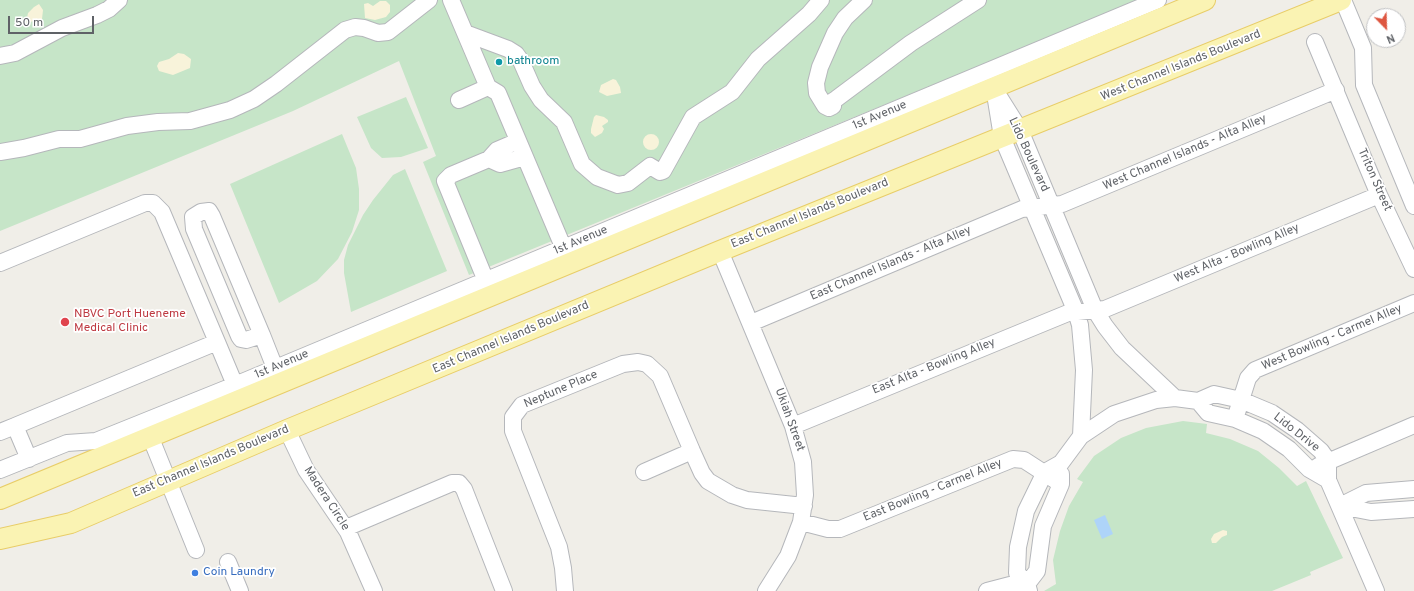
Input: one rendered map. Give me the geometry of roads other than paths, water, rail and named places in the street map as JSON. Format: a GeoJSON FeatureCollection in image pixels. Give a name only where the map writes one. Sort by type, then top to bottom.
{"type":"FeatureCollection","features":[{"type":"Feature","properties":{"kind":"main road"},"geometry":{"type":"LineString","coordinates":[[0,499],[1205,0]]}},
{"type":"Feature","properties":{"kind":"main road","name":"West Channel Islands Boulevard"},"geometry":{"type":"LineString","coordinates":[[1011,134],[1342,0]]}},
{"type":"Feature","properties":{"kind":"main road","name":"East Channel Islands Boulevard"},"geometry":{"type":"LineString","coordinates":[[0,540],[71,523],[287,430],[720,251],[1011,134]]}},
{"type":"Feature","properties":{"kind":"main road"},"geometry":{"type":"LineString","coordinates":[[0,488],[40,472],[97,458]]}},
{"type":"Feature","properties":{"kind":"street"},"geometry":{"type":"LineString","coordinates":[[0,56],[15,53],[62,28],[103,12],[119,0]]}},
{"type":"Feature","properties":{"kind":"street"},"geometry":{"type":"LineString","coordinates":[[0,152],[24,148],[59,139],[80,139],[127,126],[158,122],[190,121],[230,110],[254,99],[276,84],[345,30],[355,27],[364,28],[378,33],[388,32],[429,0]]}},
{"type":"Feature","properties":{"kind":"street"},"geometry":{"type":"LineString","coordinates":[[451,0],[488,87],[498,93],[564,249]]}},
{"type":"Feature","properties":{"kind":"street"},"geometry":{"type":"LineString","coordinates":[[465,33],[508,49],[516,54],[521,60],[532,86],[541,100],[564,122],[582,164],[597,177],[618,185],[628,183],[650,166],[660,172],[662,171],[693,117],[732,92],[741,83],[758,59],[810,14],[821,0]]}},
{"type":"Feature","properties":{"kind":"street"},"geometry":{"type":"LineString","coordinates":[[864,0],[845,18],[835,33],[820,67],[816,83],[817,93],[825,106],[829,108],[835,105],[844,93],[911,43],[978,0]]}},
{"type":"Feature","properties":{"kind":"street","name":"1st Avenue"},"geometry":{"type":"LineString","coordinates":[[0,470],[29,460],[67,443],[96,441],[235,385],[1158,0]]}},
{"type":"Feature","properties":{"kind":"street"},"geometry":{"type":"LineString","coordinates":[[1342,0],[1363,48],[1364,85],[1414,206]]}},
{"type":"Feature","properties":{"kind":"street","name":"Triton Street"},"geometry":{"type":"LineString","coordinates":[[1315,42],[1379,195],[1414,269]]}},
{"type":"Feature","properties":{"kind":"street"},"geometry":{"type":"LineString","coordinates":[[459,100],[488,87]]}},
{"type":"Feature","properties":{"kind":"street","name":"Lido Boulevard"},"geometry":{"type":"LineString","coordinates":[[994,88],[1011,134],[1032,208],[1076,312],[1084,355],[1082,436]]}},
{"type":"Feature","properties":{"kind":"street","name":"West Channel Islands - Alta Alley"},"geometry":{"type":"LineString","coordinates":[[1032,208],[1062,204],[1336,90]]}},
{"type":"Feature","properties":{"kind":"street","name":"Lido Boulevard"},"geometry":{"type":"LineString","coordinates":[[1011,134],[1051,206],[1095,310],[1122,348],[1175,398]]}},
{"type":"Feature","properties":{"kind":"street"},"geometry":{"type":"LineString","coordinates":[[486,281],[445,181],[451,175],[489,159],[497,150],[518,141]]}},
{"type":"Feature","properties":{"kind":"street"},"geometry":{"type":"LineString","coordinates":[[489,159],[500,164],[525,157]]}},
{"type":"Feature","properties":{"kind":"street","name":"West Alta - Bowling Alley"},"geometry":{"type":"LineString","coordinates":[[1076,312],[1105,309],[1379,195]]}},
{"type":"Feature","properties":{"kind":"street"},"geometry":{"type":"LineString","coordinates":[[0,263],[145,203],[154,203],[162,212],[235,385]]}},
{"type":"Feature","properties":{"kind":"street","name":"East Channel Islands - Alta Alley"},"geometry":{"type":"LineString","coordinates":[[750,323],[1022,209],[1032,208]]}},
{"type":"Feature","properties":{"kind":"street"},"geometry":{"type":"LineString","coordinates":[[262,335],[246,340],[241,339],[192,221],[193,217],[201,212],[209,211],[212,216],[262,335],[275,368]]}},
{"type":"Feature","properties":{"kind":"street","name":"Ukiah Street"},"geometry":{"type":"LineString","coordinates":[[720,251],[793,426],[804,462],[806,479],[801,522],[788,556],[766,591]]}},
{"type":"Feature","properties":{"kind":"street","name":"West Bowling - Carmel Alley"},"geometry":{"type":"LineString","coordinates":[[1235,419],[1248,378],[1259,368],[1414,303]]}},
{"type":"Feature","properties":{"kind":"street","name":"East Alta - Bowling Alley"},"geometry":{"type":"LineString","coordinates":[[793,426],[1068,313],[1076,312]]}},
{"type":"Feature","properties":{"kind":"street"},"geometry":{"type":"LineString","coordinates":[[0,432],[217,342]]}},
{"type":"Feature","properties":{"kind":"street","name":"Neptune Place"},"geometry":{"type":"LineString","coordinates":[[565,591],[559,547],[513,431],[513,417],[522,405],[622,364],[638,362],[647,364],[660,376],[702,473],[708,481],[719,489],[747,500],[804,506]]}},
{"type":"Feature","properties":{"kind":"street","name":"Lido Drive"},"geometry":{"type":"LineString","coordinates":[[1175,398],[1198,401],[1214,394],[1241,400],[1272,413],[1286,422],[1321,451],[1328,462],[1328,480],[1376,591]]}},
{"type":"Feature","properties":{"kind":"street"},"geometry":{"type":"LineString","coordinates":[[1028,587],[1017,573],[1020,533],[1031,498],[1045,472],[1061,463],[1082,436],[1103,420],[1126,409],[1156,400],[1175,398]]}},
{"type":"Feature","properties":{"kind":"street","name":"Lido Drive"},"geometry":{"type":"LineString","coordinates":[[1198,401],[1208,413],[1235,419],[1263,431],[1277,440],[1309,469],[1328,480]]}},
{"type":"Feature","properties":{"kind":"street"},"geometry":{"type":"LineString","coordinates":[[15,426],[29,460]]}},
{"type":"Feature","properties":{"kind":"street"},"geometry":{"type":"LineString","coordinates":[[1309,469],[1414,426]]}},
{"type":"Feature","properties":{"kind":"street","name":"Madera Circle"},"geometry":{"type":"LineString","coordinates":[[287,430],[306,470],[346,528],[374,591]]}},
{"type":"Feature","properties":{"kind":"street"},"geometry":{"type":"LineString","coordinates":[[150,436],[196,550]]}},
{"type":"Feature","properties":{"kind":"street"},"geometry":{"type":"LineString","coordinates":[[644,472],[692,451]]}},
{"type":"Feature","properties":{"kind":"street","name":"East Bowling - Carmel Alley"},"geometry":{"type":"LineString","coordinates":[[801,522],[828,529],[840,529],[1013,459],[1024,460],[1045,472],[1061,484]]}},
{"type":"Feature","properties":{"kind":"street"},"geometry":{"type":"LineString","coordinates":[[1028,587],[1037,571],[1043,526],[1061,484],[1061,463]]}},
{"type":"Feature","properties":{"kind":"street"},"geometry":{"type":"LineString","coordinates":[[346,528],[452,483],[459,483],[464,489],[504,591]]}},
{"type":"Feature","properties":{"kind":"street"},"geometry":{"type":"LineString","coordinates":[[1340,506],[1366,493],[1414,489]]}},
{"type":"Feature","properties":{"kind":"street"},"geometry":{"type":"LineString","coordinates":[[1340,506],[1371,512],[1414,509]]}},
{"type":"Feature","properties":{"kind":"street"},"geometry":{"type":"LineString","coordinates":[[228,562],[240,591]]}},
{"type":"Feature","properties":{"kind":"street"},"geometry":{"type":"LineString","coordinates":[[987,591],[1010,585],[1028,587]]}},
{"type":"Feature","properties":{"kind":"water"},"geometry":{"type":"Polygon","coordinates":[[[1105,515],[1113,534],[1102,539],[1094,520],[1105,515]]]}},
{"type":"Feature","properties":{"kind":"place","name":"bathroom"},"geometry":{"type":"Point","coordinates":[499,62]}},
{"type":"Feature","properties":{"kind":"place","name":"NBVC Port Hueneme Medical Clinic"},"geometry":{"type":"Point","coordinates":[65,322]}},
{"type":"Feature","properties":{"kind":"place","name":"Coin Laundry"},"geometry":{"type":"Point","coordinates":[195,573]}}]}
